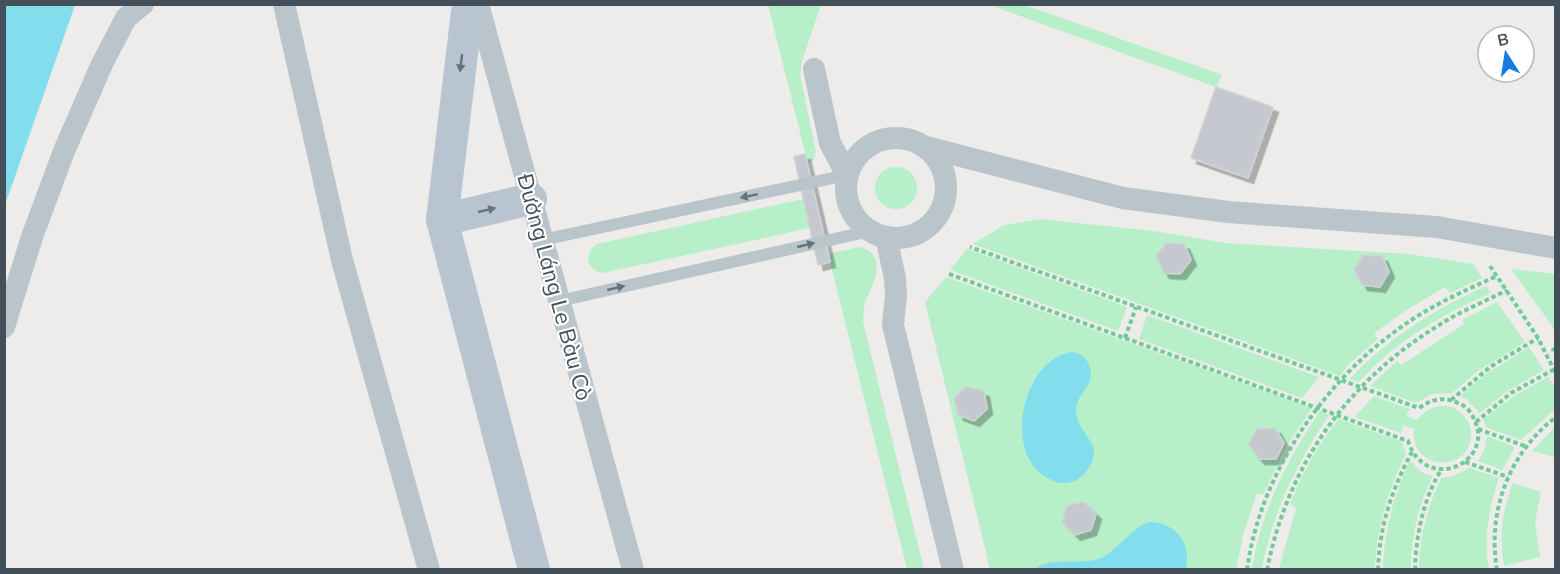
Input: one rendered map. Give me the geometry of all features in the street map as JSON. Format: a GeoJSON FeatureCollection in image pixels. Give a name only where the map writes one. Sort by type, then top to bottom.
{"type":"FeatureCollection","features":[{"type":"Feature","properties":{"kind":"street"},"geometry":{"type":"LineString","coordinates":[[4,327],[32,237],[64,151],[102,64],[126,18],[143,4]]}},
{"type":"Feature","properties":{"kind":"street"},"geometry":{"type":"LineString","coordinates":[[284,4],[342,260],[429,570]]}},
{"type":"Feature","properties":{"kind":"street"},"geometry":{"type":"LineString","coordinates":[[468,4],[442,220],[534,570]]}},
{"type":"Feature","properties":{"kind":"street","name":"Đường Láng Le Bàu Cò"},"geometry":{"type":"LineString","coordinates":[[478,4],[633,570]]}},
{"type":"Feature","properties":{"kind":"street"},"geometry":{"type":"LineString","coordinates":[[814,69],[830,143],[847,175]]}},
{"type":"Feature","properties":{"kind":"street"},"geometry":{"type":"LineString","coordinates":[[926,147],[937,158],[944,171],[946,194],[939,215],[928,226],[915,234],[901,238],[878,234],[854,217],[846,197],[847,175],[854,161],[865,149],[879,141],[895,138],[912,140],[926,147],[1123,198],[1228,212],[1437,227],[1556,248]]}},
{"type":"Feature","properties":{"kind":"street"},"geometry":{"type":"LineString","coordinates":[[442,220],[531,199]]}},
{"type":"Feature","properties":{"kind":"street"},"geometry":{"type":"LineString","coordinates":[[878,234],[895,278],[893,325],[953,570]]}},
{"type":"Feature","properties":{"kind":"lane"},"geometry":{"type":"LineString","coordinates":[[542,240],[847,175]]}},
{"type":"Feature","properties":{"kind":"lane"},"geometry":{"type":"LineString","coordinates":[[559,301],[878,234]]}},
{"type":"Feature","properties":{"kind":"path"},"geometry":{"type":"LineString","coordinates":[[949,274],[1408,441],[1419,461],[1429,467],[1441,470],[1453,469],[1472,455],[1477,444],[1476,422],[1461,404],[1439,399],[1419,408],[970,247]]}},
{"type":"Feature","properties":{"kind":"path"},"geometry":{"type":"LineString","coordinates":[[1476,422],[1510,393],[1554,372],[1538,338],[1490,266]]}},
{"type":"Feature","properties":{"kind":"path"},"geometry":{"type":"LineString","coordinates":[[1247,570],[1256,529],[1276,476],[1304,426],[1317,408],[1365,355],[1402,327],[1438,304],[1497,276]]}},
{"type":"Feature","properties":{"kind":"path"},"geometry":{"type":"LineString","coordinates":[[1267,570],[1274,539],[1295,480],[1336,415],[1383,365],[1424,335],[1450,318],[1507,290]]}},
{"type":"Feature","properties":{"kind":"path"},"geometry":{"type":"LineString","coordinates":[[1125,338],[1137,307]]}},
{"type":"Feature","properties":{"kind":"path"},"geometry":{"type":"LineString","coordinates":[[1450,400],[1490,367],[1538,338]]}},
{"type":"Feature","properties":{"kind":"path"},"geometry":{"type":"LineString","coordinates":[[1556,348],[1552,350],[1556,354]]}},
{"type":"Feature","properties":{"kind":"path"},"geometry":{"type":"LineString","coordinates":[[1497,570],[1494,547],[1496,519],[1503,488],[1525,446],[1556,417]]}},
{"type":"Feature","properties":{"kind":"path"},"geometry":{"type":"LineString","coordinates":[[1478,429],[1525,446]]}},
{"type":"Feature","properties":{"kind":"path"},"geometry":{"type":"LineString","coordinates":[[1378,570],[1389,505],[1402,469],[1412,452]]}},
{"type":"Feature","properties":{"kind":"path"},"geometry":{"type":"LineString","coordinates":[[1465,462],[1508,477]]}},
{"type":"Feature","properties":{"kind":"path"},"geometry":{"type":"LineString","coordinates":[[1415,570],[1416,547],[1423,510],[1441,470]]}},
{"type":"Feature","properties":{"kind":"green space"},"geometry":{"type":"Polygon","coordinates":[[[768,5],[821,5],[802,61],[800,75],[816,152],[814,160],[808,164],[768,5]]]}},
{"type":"Feature","properties":{"kind":"green space"},"geometry":{"type":"Polygon","coordinates":[[[990,5],[1025,5],[1222,75],[1216,87],[990,5]]]}},
{"type":"Feature","properties":{"kind":"green space"},"geometry":{"type":"Polygon","coordinates":[[[896,167],[911,173],[917,188],[911,203],[896,209],[881,203],[875,188],[881,173],[896,167]]]}},
{"type":"Feature","properties":{"kind":"green space"},"geometry":{"type":"Polygon","coordinates":[[[803,199],[810,228],[603,273],[593,269],[588,261],[589,252],[597,244],[803,199]]]}},
{"type":"Feature","properties":{"kind":"green space"},"geometry":{"type":"Polygon","coordinates":[[[1040,219],[1153,231],[1225,243],[1409,254],[1473,264],[1482,278],[1450,293],[1445,287],[1408,309],[1374,333],[1378,339],[1349,364],[1340,376],[973,244],[1004,225],[1040,219]]]}},
{"type":"Feature","properties":{"kind":"green space"},"geometry":{"type":"Polygon","coordinates":[[[860,247],[869,251],[877,263],[874,279],[864,305],[863,322],[924,569],[907,569],[828,254],[860,247]]]}},
{"type":"Feature","properties":{"kind":"green space"},"geometry":{"type":"Polygon","coordinates":[[[967,249],[1127,307],[1118,331],[950,270],[967,249]]]}},
{"type":"Feature","properties":{"kind":"green space"},"geometry":{"type":"Polygon","coordinates":[[[1511,269],[1555,274],[1555,330],[1511,269]]]}},
{"type":"Feature","properties":{"kind":"green space"},"geometry":{"type":"Polygon","coordinates":[[[946,277],[1312,408],[1286,447],[1263,495],[1257,493],[1244,532],[1236,569],[990,569],[925,302],[946,277]]]}},
{"type":"Feature","properties":{"kind":"green space"},"geometry":{"type":"Polygon","coordinates":[[[1486,286],[1491,293],[1420,330],[1388,354],[1359,382],[1350,379],[1380,350],[1414,325],[1486,286]]]}},
{"type":"Feature","properties":{"kind":"green space"},"geometry":{"type":"Polygon","coordinates":[[[1497,302],[1525,342],[1478,371],[1452,393],[1432,394],[1416,403],[1370,386],[1397,361],[1401,365],[1464,324],[1462,320],[1497,302]]]}},
{"type":"Feature","properties":{"kind":"green space"},"geometry":{"type":"Polygon","coordinates":[[[1147,315],[1319,377],[1302,398],[1139,339],[1147,315]]]}},
{"type":"Feature","properties":{"kind":"green space"},"geometry":{"type":"Polygon","coordinates":[[[1529,347],[1544,370],[1506,392],[1480,413],[1460,396],[1486,374],[1529,347]]]}},
{"type":"Feature","properties":{"kind":"green space"},"geometry":{"type":"Polygon","coordinates":[[[1548,377],[1555,387],[1555,409],[1521,440],[1486,427],[1483,419],[1514,396],[1548,377]]]}},
{"type":"Feature","properties":{"kind":"green space"},"geometry":{"type":"Polygon","coordinates":[[[1374,396],[1410,409],[1406,416],[1417,420],[1426,411],[1438,406],[1456,410],[1464,416],[1470,426],[1471,435],[1468,448],[1461,456],[1451,461],[1430,460],[1421,453],[1415,443],[1414,429],[1403,425],[1401,433],[1355,417],[1374,396]]]}},
{"type":"Feature","properties":{"kind":"green space"},"geometry":{"type":"Polygon","coordinates":[[[1320,411],[1329,415],[1306,451],[1287,489],[1272,528],[1262,569],[1252,569],[1262,527],[1277,487],[1286,467],[1320,411]]]}},
{"type":"Feature","properties":{"kind":"green space"},"geometry":{"type":"Polygon","coordinates":[[[1339,419],[1402,442],[1406,454],[1384,510],[1375,569],[1279,569],[1296,508],[1290,504],[1311,460],[1339,419]]]}},
{"type":"Feature","properties":{"kind":"green space"},"geometry":{"type":"Polygon","coordinates":[[[1555,427],[1555,457],[1532,451],[1555,427]]]}},
{"type":"Feature","properties":{"kind":"green space"},"geometry":{"type":"Polygon","coordinates":[[[1487,436],[1515,447],[1502,470],[1478,461],[1484,451],[1487,436]]]}},
{"type":"Feature","properties":{"kind":"green space"},"geometry":{"type":"Polygon","coordinates":[[[1410,461],[1423,473],[1433,476],[1416,521],[1411,569],[1383,569],[1390,514],[1410,461]]]}},
{"type":"Feature","properties":{"kind":"green space"},"geometry":{"type":"Polygon","coordinates":[[[1470,468],[1499,478],[1488,523],[1489,569],[1419,569],[1425,522],[1441,478],[1451,477],[1470,468]]]}},
{"type":"Feature","properties":{"kind":"green space"},"geometry":{"type":"Polygon","coordinates":[[[1513,483],[1541,492],[1535,522],[1540,557],[1504,566],[1502,524],[1513,483]]]}},
{"type":"Feature","properties":{"kind":"water"},"geometry":{"type":"Polygon","coordinates":[[[4,5],[75,5],[5,205],[4,5]]]}},
{"type":"Feature","properties":{"kind":"water"},"geometry":{"type":"Polygon","coordinates":[[[1073,352],[1085,358],[1091,372],[1089,384],[1079,399],[1076,411],[1094,454],[1092,463],[1080,478],[1071,482],[1059,483],[1048,478],[1034,466],[1025,449],[1022,429],[1024,408],[1041,370],[1056,358],[1073,352]]]}},
{"type":"Feature","properties":{"kind":"water"},"geometry":{"type":"Polygon","coordinates":[[[1150,522],[1168,527],[1180,536],[1186,551],[1186,569],[1035,569],[1048,563],[1088,561],[1103,557],[1135,530],[1150,522]]]}},
{"type":"Feature","properties":{"kind":"building"},"geometry":{"type":"Polygon","coordinates":[[[1216,87],[1273,107],[1248,178],[1191,158],[1216,87]]]}},
{"type":"Feature","properties":{"kind":"building"},"geometry":{"type":"Polygon","coordinates":[[[805,154],[830,262],[818,265],[794,157],[805,154]]]}},
{"type":"Feature","properties":{"kind":"building"},"geometry":{"type":"Polygon","coordinates":[[[1166,243],[1184,244],[1191,260],[1180,274],[1164,273],[1156,256],[1166,243]]]}},
{"type":"Feature","properties":{"kind":"building"},"geometry":{"type":"Polygon","coordinates":[[[1364,255],[1382,256],[1389,272],[1380,287],[1362,285],[1354,269],[1364,255]]]}},
{"type":"Feature","properties":{"kind":"building"},"geometry":{"type":"Polygon","coordinates":[[[966,387],[984,391],[987,409],[974,421],[958,415],[954,398],[966,387]]]}},
{"type":"Feature","properties":{"kind":"building"},"geometry":{"type":"Polygon","coordinates":[[[1275,428],[1284,443],[1276,459],[1259,459],[1249,444],[1257,429],[1275,428]]]}},
{"type":"Feature","properties":{"kind":"building"},"geometry":{"type":"Polygon","coordinates":[[[1084,502],[1096,514],[1091,530],[1075,535],[1062,522],[1067,506],[1084,502]]]}}]}
